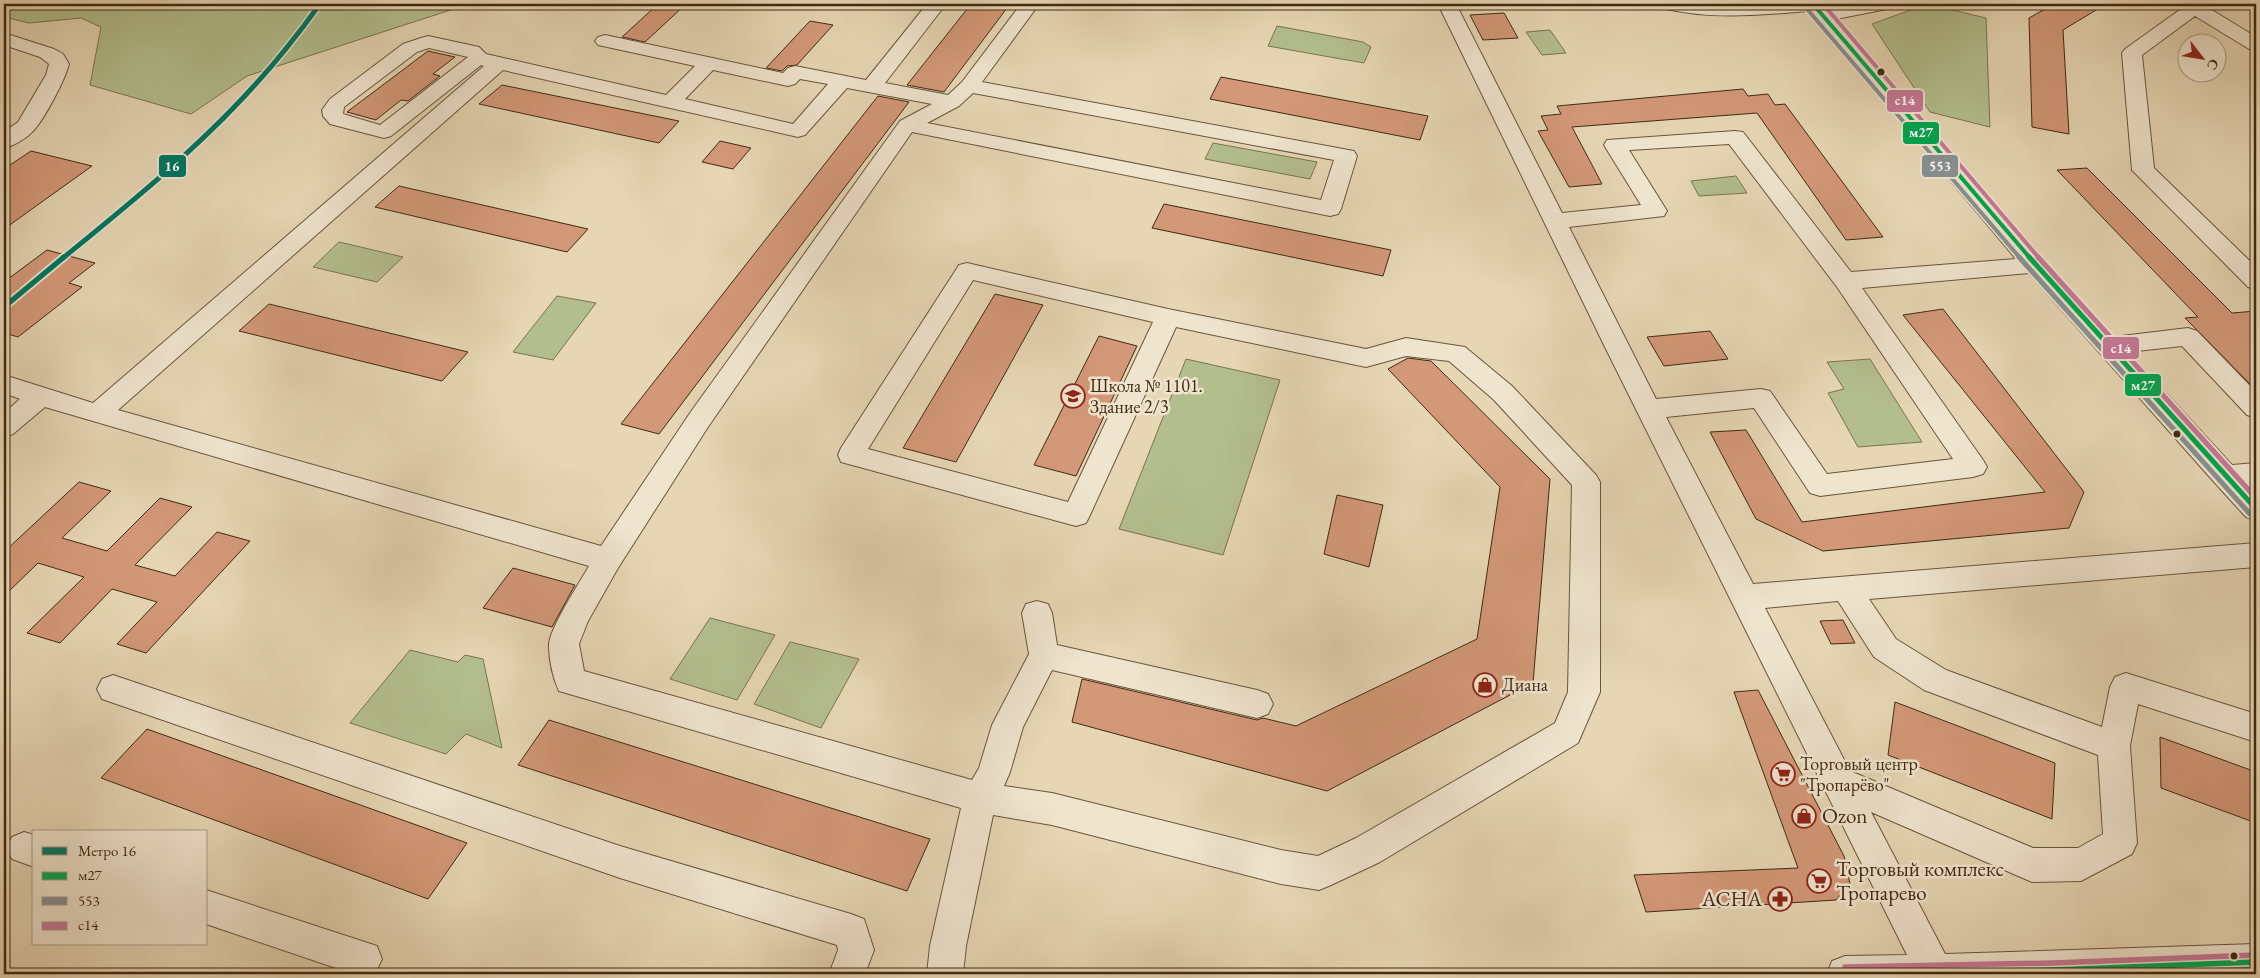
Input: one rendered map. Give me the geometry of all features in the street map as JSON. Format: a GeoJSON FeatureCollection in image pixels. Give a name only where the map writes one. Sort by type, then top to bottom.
{"type":"FeatureCollection","features":[{"type":"Feature","properties":{"kind":"street"},"geometry":{"type":"LineString","coordinates":[[871,87],[937,4]]}},
{"type":"Feature","properties":{"kind":"street"},"geometry":{"type":"LineString","coordinates":[[1030,4],[960,94],[907,125],[699,420],[608,560],[575,617],[564,644],[570,681],[980,798],[1052,809],[1281,867],[1319,873],[1368,850],[1567,733],[1584,692],[1586,482],[1503,393],[1456,353],[1406,347],[1366,358],[1168,317],[967,270],[851,455],[1076,515],[1168,317]]}},
{"type":"Feature","properties":{"kind":"street"},"geometry":{"type":"LineString","coordinates":[[1447,4],[1554,221],[1935,972]]}},
{"type":"Feature","properties":{"kind":"street"},"geometry":{"type":"LineString","coordinates":[[1669,4],[1693,9],[1817,8],[1852,12],[1883,4]]}},
{"type":"Feature","properties":{"kind":"street"},"geometry":{"type":"LineString","coordinates":[[2256,45],[2197,6],[2132,53],[2142,170],[2256,281]]}},
{"type":"Feature","properties":{"kind":"street"},"geometry":{"type":"LineString","coordinates":[[1817,8],[1907,119],[2033,265],[2256,509]]}},
{"type":"Feature","properties":{"kind":"street"},"geometry":{"type":"LineString","coordinates":[[4,39],[47,53],[56,58],[59,64],[56,75],[26,126],[4,142]]}},
{"type":"Feature","properties":{"kind":"street"},"geometry":{"type":"LineString","coordinates":[[606,41],[788,80],[795,72],[871,87],[960,94],[1346,156],[1330,210],[907,125]]}},
{"type":"Feature","properties":{"kind":"street"},"geometry":{"type":"LineString","coordinates":[[406,144],[384,132],[337,120],[332,116],[332,110],[337,103],[419,43],[435,43],[472,51],[488,61],[798,130],[842,81]]}},
{"type":"Feature","properties":{"kind":"street"},"geometry":{"type":"LineString","coordinates":[[384,132],[488,61]]}},
{"type":"Feature","properties":{"kind":"street"},"geometry":{"type":"LineString","coordinates":[[97,414],[406,144],[488,61]]}},
{"type":"Feature","properties":{"kind":"street"},"geometry":{"type":"LineString","coordinates":[[670,102],[709,63]]}},
{"type":"Feature","properties":{"kind":"street"},"geometry":{"type":"LineString","coordinates":[[1554,221],[1656,211],[1615,145],[1735,137],[1845,281],[1973,467],[1820,485],[1761,398],[1649,409]]}},
{"type":"Feature","properties":{"kind":"street"},"geometry":{"type":"LineString","coordinates":[[1845,281],[2033,265]]}},
{"type":"Feature","properties":{"kind":"street"},"geometry":{"type":"LineString","coordinates":[[2107,346],[2188,337],[2256,408]]}},
{"type":"Feature","properties":{"kind":"street"},"geometry":{"type":"LineString","coordinates":[[4,384],[97,414],[608,560]]}},
{"type":"Feature","properties":{"kind":"street"},"geometry":{"type":"LineString","coordinates":[[4,427],[41,396]]}},
{"type":"Feature","properties":{"kind":"street"},"geometry":{"type":"LineString","coordinates":[[2226,476],[2256,473]]}},
{"type":"Feature","properties":{"kind":"street"},"geometry":{"type":"LineString","coordinates":[[1745,596],[2256,555]]}},
{"type":"Feature","properties":{"kind":"street"},"geometry":{"type":"LineString","coordinates":[[1846,588],[1885,648],[1934,680],[2114,746]]}},
{"type":"Feature","properties":{"kind":"street"},"geometry":{"type":"LineString","coordinates":[[945,974],[948,946],[980,798],[994,772],[1008,725],[1044,655],[1037,613]]}},
{"type":"Feature","properties":{"kind":"street"},"geometry":{"type":"LineString","coordinates":[[1044,655],[1257,704]]}},
{"type":"Feature","properties":{"kind":"street"},"geometry":{"type":"LineString","coordinates":[[1837,781],[2032,865],[2081,864],[2120,842],[2114,746],[2126,687],[2256,728]]}},
{"type":"Feature","properties":{"kind":"street"},"geometry":{"type":"LineString","coordinates":[[113,690],[620,862],[850,932],[856,950],[847,974]]}},
{"type":"Feature","properties":{"kind":"street"},"geometry":{"type":"LineString","coordinates":[[208,908],[364,959],[355,974]]}},
{"type":"Feature","properties":{"kind":"street"},"geometry":{"type":"LineString","coordinates":[[1845,974],[2054,972],[2256,962]]}},
{"type":"Feature","properties":{"kind":"green space"},"geometry":{"type":"Polygon","coordinates":[[[4,4],[469,4],[247,76],[191,114],[90,85],[101,27],[81,18],[29,23],[4,17],[4,4]]]}},
{"type":"Feature","properties":{"kind":"green space"},"geometry":{"type":"Polygon","coordinates":[[[1927,4],[1986,18],[1990,127],[1930,112],[1872,24],[1927,4]]]}},
{"type":"Feature","properties":{"kind":"green space"},"geometry":{"type":"Polygon","coordinates":[[[1277,26],[1363,42],[1371,47],[1364,63],[1268,46],[1277,26]]]}},
{"type":"Feature","properties":{"kind":"green space"},"geometry":{"type":"Polygon","coordinates":[[[1550,30],[1566,53],[1542,55],[1526,32],[1550,30]]]}},
{"type":"Feature","properties":{"kind":"green space"},"geometry":{"type":"Polygon","coordinates":[[[1213,143],[1317,162],[1310,179],[1205,159],[1213,143]]]}},
{"type":"Feature","properties":{"kind":"green space"},"geometry":{"type":"Polygon","coordinates":[[[1736,176],[1747,193],[1699,196],[1691,181],[1736,176]]]}},
{"type":"Feature","properties":{"kind":"green space"},"geometry":{"type":"Polygon","coordinates":[[[339,242],[403,257],[377,282],[313,267],[339,242]]]}},
{"type":"Feature","properties":{"kind":"green space"},"geometry":{"type":"Polygon","coordinates":[[[557,296],[596,303],[553,360],[513,352],[557,296]]]}},
{"type":"Feature","properties":{"kind":"green space"},"geometry":{"type":"Polygon","coordinates":[[[1186,359],[1280,380],[1223,555],[1119,529],[1186,359]]]}},
{"type":"Feature","properties":{"kind":"green space"},"geometry":{"type":"Polygon","coordinates":[[[1870,359],[1922,442],[1858,447],[1828,393],[1844,389],[1827,362],[1870,359]]]}},
{"type":"Feature","properties":{"kind":"green space"},"geometry":{"type":"Polygon","coordinates":[[[710,618],[775,635],[737,700],[670,679],[710,618]]]}},
{"type":"Feature","properties":{"kind":"green space"},"geometry":{"type":"Polygon","coordinates":[[[790,642],[859,659],[821,728],[754,704],[790,642]]]}},
{"type":"Feature","properties":{"kind":"green space"},"geometry":{"type":"Polygon","coordinates":[[[410,650],[458,662],[465,655],[483,659],[502,748],[466,734],[446,754],[350,723],[410,650]]]}},
{"type":"Feature","properties":{"kind":"building"},"geometry":{"type":"Polygon","coordinates":[[[658,4],[686,4],[645,42],[622,37],[658,4]]]}},
{"type":"Feature","properties":{"kind":"building"},"geometry":{"type":"Polygon","coordinates":[[[971,4],[1010,4],[944,92],[907,85],[971,4]]]}},
{"type":"Feature","properties":{"kind":"building"},"geometry":{"type":"Polygon","coordinates":[[[2054,4],[2106,4],[2063,30],[2069,134],[2032,127],[2029,18],[2054,4]]]}},
{"type":"Feature","properties":{"kind":"building"},"geometry":{"type":"Polygon","coordinates":[[[1504,13],[1518,38],[1483,40],[1470,15],[1504,13]]]}},
{"type":"Feature","properties":{"kind":"building"},"geometry":{"type":"Polygon","coordinates":[[[810,21],[833,25],[797,65],[787,66],[782,71],[766,68],[810,21]]]}},
{"type":"Feature","properties":{"kind":"building"},"geometry":{"type":"Polygon","coordinates":[[[428,51],[455,57],[433,74],[440,76],[408,101],[401,100],[376,120],[347,112],[428,51]]]}},
{"type":"Feature","properties":{"kind":"building"},"geometry":{"type":"Polygon","coordinates":[[[1221,77],[1428,116],[1420,140],[1210,99],[1221,77]]]}},
{"type":"Feature","properties":{"kind":"building"},"geometry":{"type":"Polygon","coordinates":[[[502,85],[679,121],[659,143],[479,104],[502,85]]]}},
{"type":"Feature","properties":{"kind":"building"},"geometry":{"type":"Polygon","coordinates":[[[1743,89],[1748,96],[1768,94],[1775,105],[1785,104],[1883,237],[1846,240],[1757,113],[1572,127],[1602,184],[1569,187],[1538,131],[1548,130],[1541,116],[1561,114],[1557,106],[1743,89]]]}},
{"type":"Feature","properties":{"kind":"building"},"geometry":{"type":"Polygon","coordinates":[[[878,96],[909,102],[659,434],[621,424],[878,96]]]}},
{"type":"Feature","properties":{"kind":"building"},"geometry":{"type":"Polygon","coordinates":[[[720,141],[751,148],[733,169],[702,162],[720,141]]]}},
{"type":"Feature","properties":{"kind":"building"},"geometry":{"type":"Polygon","coordinates":[[[31,151],[92,166],[4,229],[4,169],[31,151]]]}},
{"type":"Feature","properties":{"kind":"building"},"geometry":{"type":"Polygon","coordinates":[[[2087,168],[2232,313],[2256,311],[2256,390],[2185,318],[2198,317],[2057,170],[2087,168]]]}},
{"type":"Feature","properties":{"kind":"building"},"geometry":{"type":"Polygon","coordinates":[[[399,186],[588,229],[567,252],[375,207],[399,186]]]}},
{"type":"Feature","properties":{"kind":"building"},"geometry":{"type":"Polygon","coordinates":[[[1164,204],[1391,250],[1383,276],[1152,228],[1164,204]]]}},
{"type":"Feature","properties":{"kind":"building"},"geometry":{"type":"Polygon","coordinates":[[[47,250],[95,263],[69,283],[82,287],[18,337],[4,333],[4,282],[47,250]]]}},
{"type":"Feature","properties":{"kind":"building"},"geometry":{"type":"Polygon","coordinates":[[[995,294],[1043,305],[956,462],[903,448],[995,294]]]}},
{"type":"Feature","properties":{"kind":"building"},"geometry":{"type":"Polygon","coordinates":[[[269,304],[468,352],[442,381],[239,331],[269,304]]]}},
{"type":"Feature","properties":{"kind":"building"},"geometry":{"type":"Polygon","coordinates":[[[1943,309],[2084,492],[2069,528],[1823,551],[1756,519],[1710,432],[1746,430],[1802,522],[2045,492],[1903,315],[1943,309]]]}},
{"type":"Feature","properties":{"kind":"building"},"geometry":{"type":"Polygon","coordinates":[[[1710,331],[1728,359],[1664,366],[1647,337],[1710,331]]]}},
{"type":"Feature","properties":{"kind":"building"},"geometry":{"type":"Polygon","coordinates":[[[1099,336],[1137,346],[1076,476],[1034,465],[1099,336]]]}},
{"type":"Feature","properties":{"kind":"building"},"geometry":{"type":"Polygon","coordinates":[[[1408,358],[1431,361],[1550,479],[1533,683],[1327,791],[1072,722],[1082,679],[1257,720],[1263,718],[1296,726],[1477,639],[1500,487],[1388,369],[1408,358]]]}},
{"type":"Feature","properties":{"kind":"building"},"geometry":{"type":"Polygon","coordinates":[[[79,482],[111,491],[62,538],[107,551],[160,498],[192,507],[135,565],[175,576],[217,532],[250,541],[146,653],[117,644],[157,602],[112,589],[60,643],[27,633],[84,577],[38,563],[4,596],[4,552],[79,482]]]}},
{"type":"Feature","properties":{"kind":"building"},"geometry":{"type":"Polygon","coordinates":[[[1337,495],[1383,505],[1369,567],[1324,554],[1337,495]]]}},
{"type":"Feature","properties":{"kind":"building"},"geometry":{"type":"Polygon","coordinates":[[[513,568],[575,585],[552,627],[483,608],[513,568]]]}},
{"type":"Feature","properties":{"kind":"building"},"geometry":{"type":"Polygon","coordinates":[[[1843,620],[1855,643],[1831,644],[1820,621],[1843,620]]]}},
{"type":"Feature","properties":{"kind":"building","name":"Торговый центр \"Тропарёво\""},"geometry":{"type":"Polygon","coordinates":[[[1758,690],[1844,856],[1850,884],[1836,900],[1646,912],[1634,875],[1798,868],[1734,692],[1758,690]]]}},
{"type":"Feature","properties":{"kind":"building"},"geometry":{"type":"Polygon","coordinates":[[[1895,702],[2055,763],[2052,819],[1888,755],[1895,702]]]}},
{"type":"Feature","properties":{"kind":"building"},"geometry":{"type":"Polygon","coordinates":[[[549,720],[930,839],[907,891],[518,765],[549,720]]]}},
{"type":"Feature","properties":{"kind":"building"},"geometry":{"type":"Polygon","coordinates":[[[147,729],[467,843],[428,899],[101,778],[147,729]]]}},
{"type":"Feature","properties":{"kind":"building"},"geometry":{"type":"Polygon","coordinates":[[[2160,737],[2256,772],[2256,823],[2161,788],[2160,737]]]}},
{"type":"Feature","properties":{"kind":"metro line","name":"16"},"geometry":{"type":"LineString","coordinates":[[4,307],[173,166],[214,128],[253,88],[288,47],[320,4]]}},
{"type":"Feature","properties":{"kind":"transit line","name":"м27"},"geometry":{"type":"LineString","coordinates":[[1813,4],[2031,260],[2256,509]]}},
{"type":"Feature","properties":{"kind":"transit line","name":"с14"},"geometry":{"type":"LineString","coordinates":[[1823,4],[2036,255],[2256,498]]}},
{"type":"Feature","properties":{"kind":"transit line","name":"553"},"geometry":{"type":"LineString","coordinates":[[1807,9],[1915,138],[2025,264],[2250,514]]}},
{"type":"Feature","properties":{"kind":"transit line","name":"с14"},"geometry":{"type":"LineString","coordinates":[[1845,967],[2053,963],[2256,955]]}},
{"type":"Feature","properties":{"kind":"transit line","name":"м27"},"geometry":{"type":"LineString","coordinates":[[1845,974],[2053,970],[2256,962]]}},
{"type":"Feature","properties":{"kind":"transit line","name":"553"},"geometry":{"type":"LineString","coordinates":[[2136,974],[2256,969]]}},
{"type":"Feature","properties":{"kind":"place","name":"Школа № 1101. Здание 2/3"},"geometry":{"type":"Point","coordinates":[1073,396]}},
{"type":"Feature","properties":{"kind":"place","name":"Диана"},"geometry":{"type":"Point","coordinates":[1485,685]}},
{"type":"Feature","properties":{"kind":"place","name":"Торговый центр \"Тропарёво\""},"geometry":{"type":"Point","coordinates":[1783,774]}},
{"type":"Feature","properties":{"kind":"place","name":"Ozon"},"geometry":{"type":"Point","coordinates":[1804,816]}},
{"type":"Feature","properties":{"kind":"place","name":"Торговый комплекс Тропарево"},"geometry":{"type":"Point","coordinates":[1819,881]}},
{"type":"Feature","properties":{"kind":"place","name":"АСНА"},"geometry":{"type":"Point","coordinates":[1780,899]}}]}
